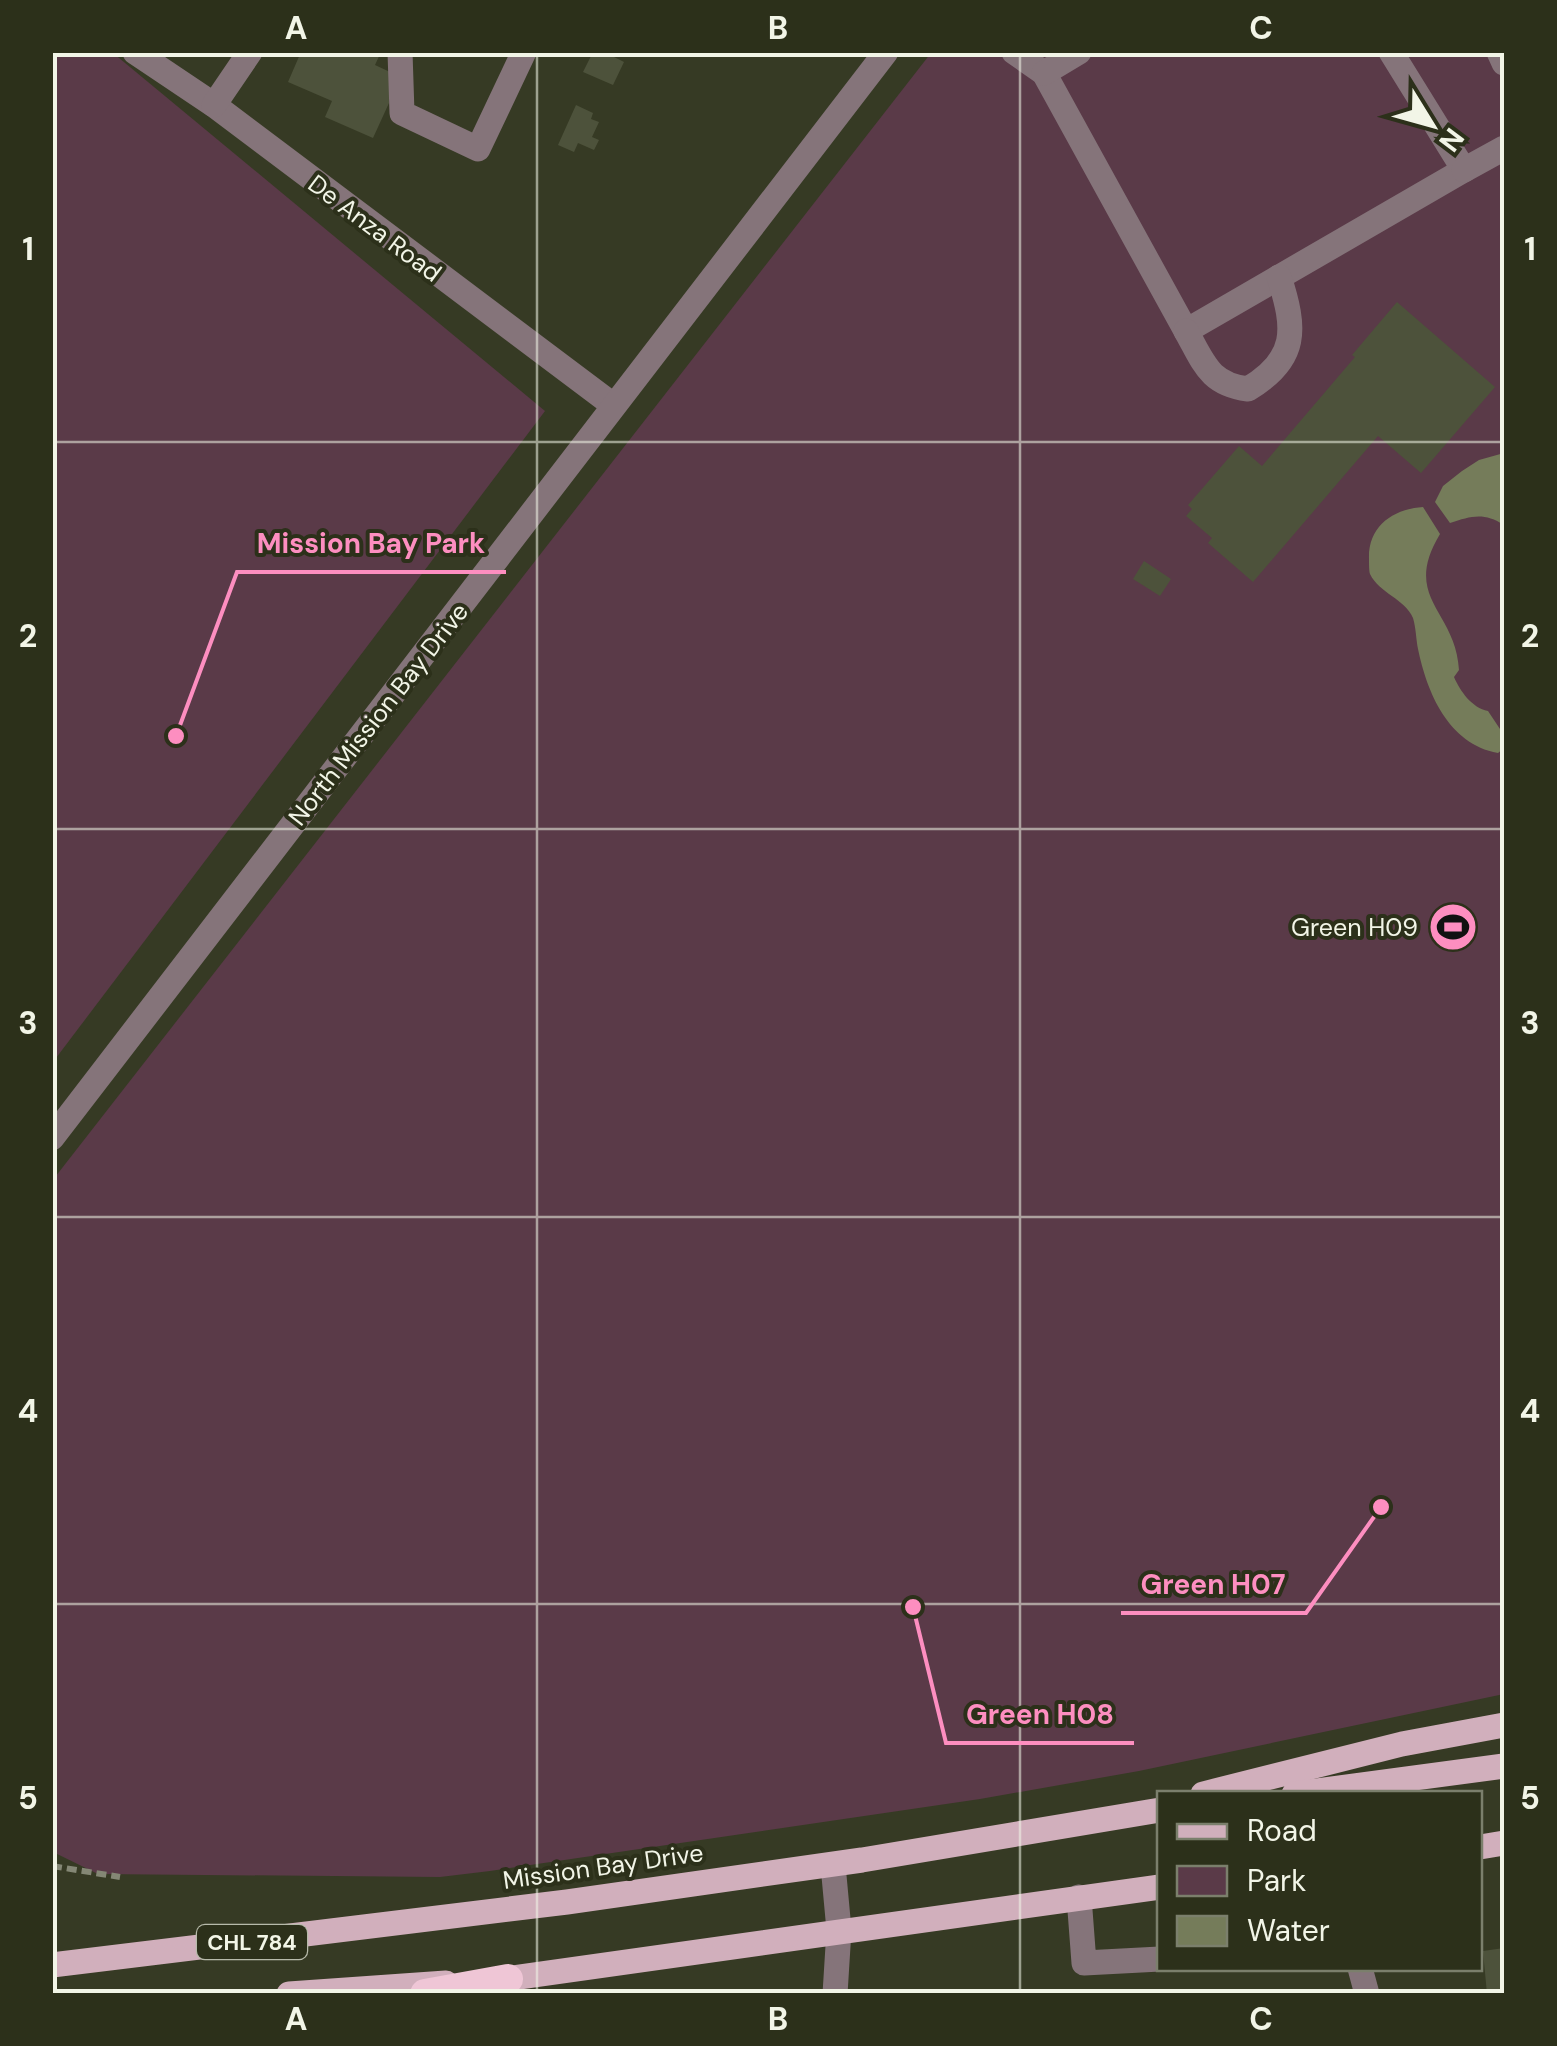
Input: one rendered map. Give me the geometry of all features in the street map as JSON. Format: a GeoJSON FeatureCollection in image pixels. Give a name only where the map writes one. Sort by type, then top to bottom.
{"type":"FeatureCollection","features":[{"type":"Feature","properties":{"kind":"highway"},"geometry":{"type":"LineString","coordinates":[[425,1994],[508,1980]]}},
{"type":"Feature","properties":{"kind":"main road"},"geometry":{"type":"LineString","coordinates":[[1214,1791],[1402,1744],[1504,1725]]}},
{"type":"Feature","properties":{"kind":"main road"},"geometry":{"type":"LineString","coordinates":[[1316,1791],[1504,1766]]}},
{"type":"Feature","properties":{"kind":"main road","name":"Mission Bay Drive"},"geometry":{"type":"LineString","coordinates":[[52,1965],[452,1918],[833,1865],[1157,1808]]}},
{"type":"Feature","properties":{"kind":"main road","name":"CHL 784"},"geometry":{"type":"LineString","coordinates":[[290,1994],[508,1980],[1157,1887]]}},
{"type":"Feature","properties":{"kind":"street","name":"De Anza Road"},"geometry":{"type":"LineString","coordinates":[[135,52],[214,105],[613,405]]}},
{"type":"Feature","properties":{"kind":"street"},"geometry":{"type":"LineString","coordinates":[[214,105],[250,52]]}},
{"type":"Feature","properties":{"kind":"street"},"geometry":{"type":"LineString","coordinates":[[400,52],[402,113],[478,148],[524,52]]}},
{"type":"Feature","properties":{"kind":"street","name":"North Mission Bay Drive"},"geometry":{"type":"LineString","coordinates":[[52,1138],[886,52]]}},
{"type":"Feature","properties":{"kind":"street"},"geometry":{"type":"LineString","coordinates":[[1014,52],[1044,73],[1208,371],[1226,386],[1248,389],[1276,370],[1288,352],[1291,326],[1278,278]]}},
{"type":"Feature","properties":{"kind":"street"},"geometry":{"type":"LineString","coordinates":[[1044,73],[1079,52]]}},
{"type":"Feature","properties":{"kind":"street"},"geometry":{"type":"LineString","coordinates":[[1391,52],[1464,170]]}},
{"type":"Feature","properties":{"kind":"street"},"geometry":{"type":"LineString","coordinates":[[1499,52],[1504,63]]}},
{"type":"Feature","properties":{"kind":"street"},"geometry":{"type":"LineString","coordinates":[[1186,331],[1504,148]]}},
{"type":"Feature","properties":{"kind":"street"},"geometry":{"type":"LineString","coordinates":[[833,1865],[838,1930],[835,1994]]}},
{"type":"Feature","properties":{"kind":"street"},"geometry":{"type":"LineString","coordinates":[[1080,1897],[1084,1963],[1157,1959]]}},
{"type":"Feature","properties":{"kind":"path"},"geometry":{"type":"LineString","coordinates":[[52,1866],[120,1877]]}},
{"type":"Feature","properties":{"kind":"green space"},"geometry":{"type":"Polygon","coordinates":[[[53,52],[113,53],[545,411],[53,1062],[53,52]]]}},
{"type":"Feature","properties":{"kind":"green space"},"geometry":{"type":"Polygon","coordinates":[[[931,53],[1504,53],[1504,1694],[1139,1771],[980,1799],[490,1871],[440,1877],[98,1874],[53,1852],[52,1181],[931,53]]]}},
{"type":"Feature","properties":{"kind":"water"},"geometry":{"type":"Polygon","coordinates":[[[1504,453],[1504,525],[1477,516],[1450,523],[1435,502],[1443,486],[1479,460],[1504,453]]]}},
{"type":"Feature","properties":{"kind":"water"},"geometry":{"type":"Polygon","coordinates":[[[1423,507],[1440,534],[1429,556],[1426,574],[1428,590],[1456,650],[1459,670],[1454,677],[1467,698],[1488,711],[1504,735],[1504,748],[1498,753],[1466,739],[1443,714],[1427,682],[1413,618],[1370,574],[1370,548],[1377,529],[1401,511],[1423,507]]]}},
{"type":"Feature","properties":{"kind":"building"},"geometry":{"type":"Polygon","coordinates":[[[301,52],[381,52],[375,65],[390,72],[389,103],[373,138],[325,117],[332,101],[288,82],[301,52]]]}},
{"type":"Feature","properties":{"kind":"building"},"geometry":{"type":"Polygon","coordinates":[[[593,52],[604,52],[624,62],[613,85],[583,72],[593,52]]]}},
{"type":"Feature","properties":{"kind":"building"},"geometry":{"type":"Polygon","coordinates":[[[576,105],[593,113],[591,119],[599,122],[592,137],[599,140],[594,150],[578,143],[574,152],[558,145],[576,105]]]}},
{"type":"Feature","properties":{"kind":"building"},"geometry":{"type":"Polygon","coordinates":[[[1397,302],[1495,387],[1421,473],[1378,436],[1253,582],[1208,543],[1212,538],[1186,516],[1192,509],[1188,505],[1239,446],[1262,466],[1397,302]]]}},
{"type":"Feature","properties":{"kind":"building"},"geometry":{"type":"Polygon","coordinates":[[[1144,561],[1171,579],[1160,596],[1133,579],[1144,561]]]}},
{"type":"Feature","properties":{"kind":"building"},"geometry":{"type":"Polygon","coordinates":[[[1504,1948],[1504,1994],[1487,1994],[1483,1951],[1504,1948]]]}},
{"type":"Feature","properties":{"kind":"place","name":"Mission Bay Park"},"geometry":{"type":"Point","coordinates":[176,736]}},
{"type":"Feature","properties":{"kind":"place","name":"Green H09"},"geometry":{"type":"Point","coordinates":[1453,927]}},
{"type":"Feature","properties":{"kind":"place","name":"Green H07"},"geometry":{"type":"Point","coordinates":[1381,1507]}},
{"type":"Feature","properties":{"kind":"place","name":"Green H08"},"geometry":{"type":"Point","coordinates":[913,1607]}}]}
